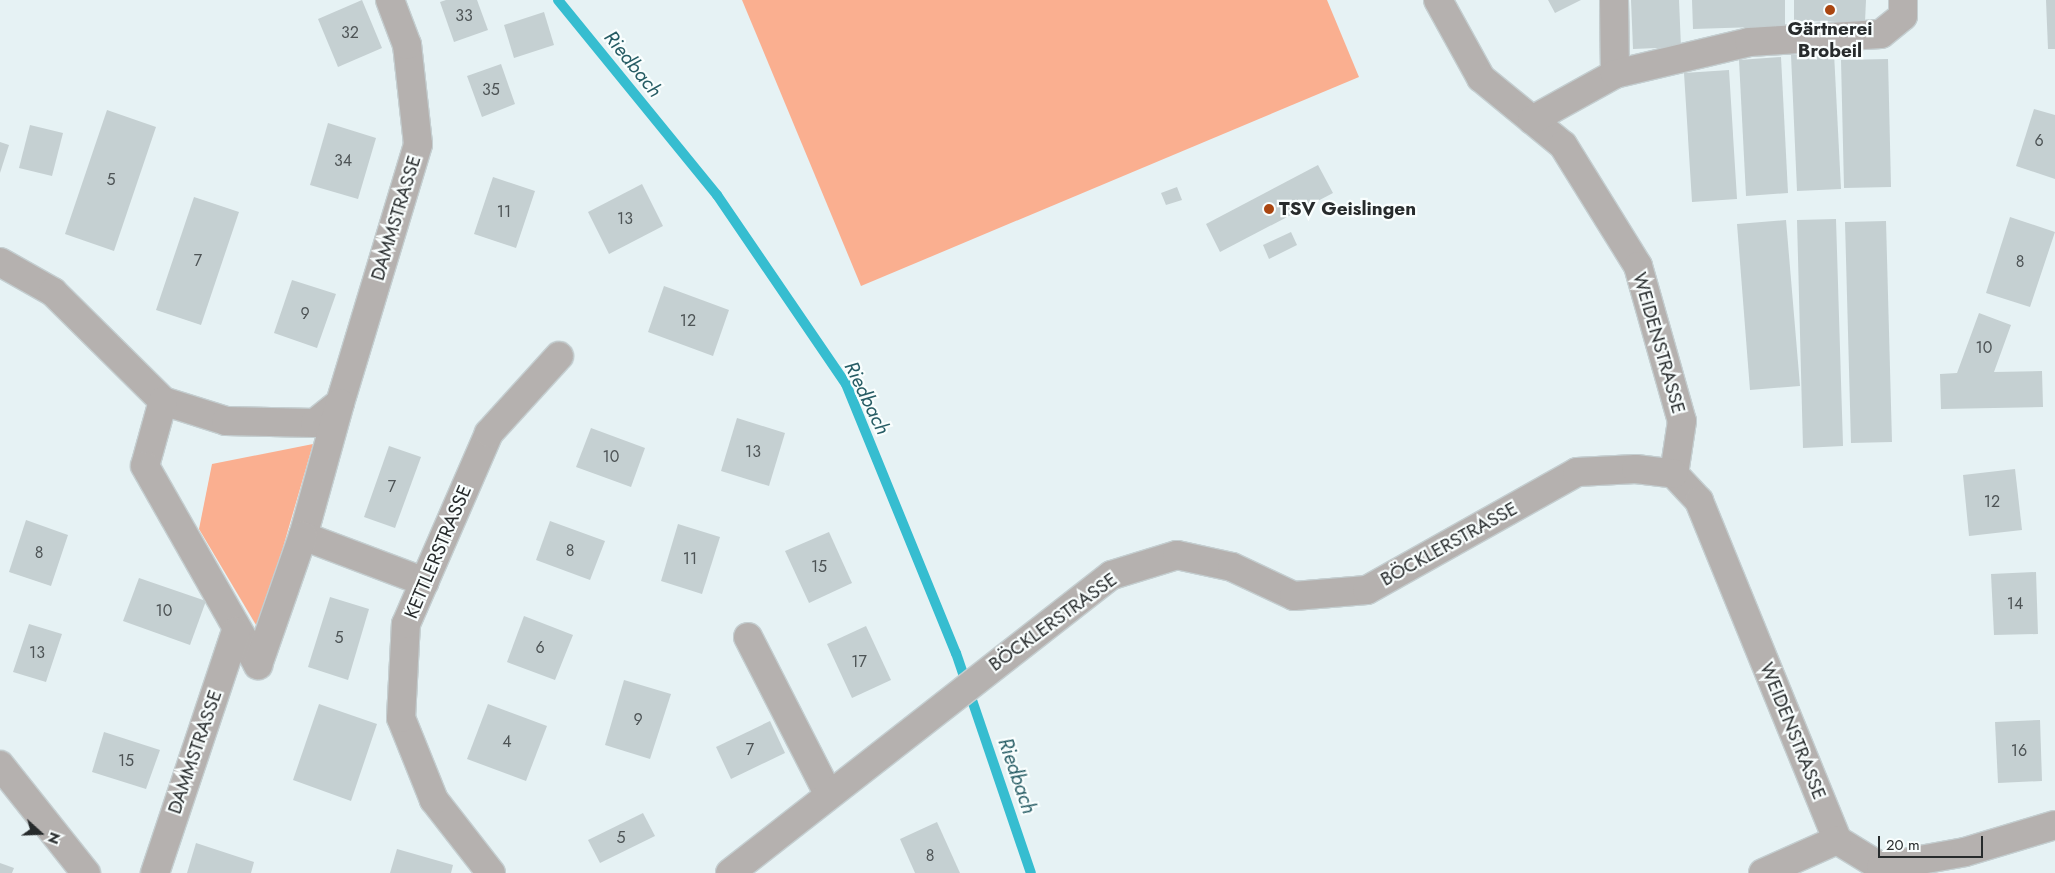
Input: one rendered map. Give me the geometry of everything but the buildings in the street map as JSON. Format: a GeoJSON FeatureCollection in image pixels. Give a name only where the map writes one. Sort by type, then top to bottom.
{"type":"FeatureCollection","features":[{"type":"Feature","properties":{"kind":"street","name":"DAMMSTRASSE"},"geometry":{"type":"LineString","coordinates":[[303,536],[340,403],[418,144],[408,45],[390,0]]}},
{"type":"Feature","properties":{"kind":"street","name":"WEIDENSTRASSE"},"geometry":{"type":"LineString","coordinates":[[1438,0],[1481,78],[1563,145],[1638,266],[1682,421],[1674,474],[1699,501],[1837,840]]}},
{"type":"Feature","properties":{"kind":"street"},"geometry":{"type":"LineString","coordinates":[[1614,0],[1615,74]]}},
{"type":"Feature","properties":{"kind":"street"},"geometry":{"type":"LineString","coordinates":[[1532,120],[1615,74],[1748,42],[1881,34],[1903,8]]}},
{"type":"Feature","properties":{"kind":"street"},"geometry":{"type":"LineString","coordinates":[[0,262],[53,292],[163,401],[226,421],[315,423],[340,403]]}},
{"type":"Feature","properties":{"kind":"street","name":"KETTLERSTRASSE"},"geometry":{"type":"LineString","coordinates":[[491,873],[434,800],[401,718],[406,624],[489,433],[559,356]]}},
{"type":"Feature","properties":{"kind":"street"},"geometry":{"type":"LineString","coordinates":[[163,401],[145,466],[236,631],[258,665],[303,536],[425,582]]}},
{"type":"Feature","properties":{"kind":"street","name":"BÖCKLERSTRASSE"},"geometry":{"type":"LineString","coordinates":[[730,873],[828,793],[1112,575],[1177,555],[1232,567],[1294,596],[1367,590],[1577,472],[1636,469],[1674,474]]}},
{"type":"Feature","properties":{"kind":"street","name":"DAMMSTRASSE"},"geometry":{"type":"LineString","coordinates":[[155,873],[236,631]]}},
{"type":"Feature","properties":{"kind":"street"},"geometry":{"type":"LineString","coordinates":[[748,637],[828,793]]}},
{"type":"Feature","properties":{"kind":"street"},"geometry":{"type":"LineString","coordinates":[[0,765],[86,873]]}},
{"type":"Feature","properties":{"kind":"street"},"geometry":{"type":"LineString","coordinates":[[1763,873],[1837,840],[1883,870],[1965,852],[2055,825]]}},
{"type":"Feature","properties":{"kind":"shaded area"},"geometry":{"type":"Polygon","coordinates":[[[742,0],[1327,0],[1359,77],[861,286],[742,0]]]}},
{"type":"Feature","properties":{"kind":"shaded area"},"geometry":{"type":"Polygon","coordinates":[[[313,444],[259,630],[199,529],[212,464],[313,444]]]}},
{"type":"Feature","properties":{"kind":"waterway","name":"Riedbach"},"geometry":{"type":"LineString","coordinates":[[558,0],[717,195],[846,384],[956,653],[1031,873]]}},
{"type":"Feature","properties":{"kind":"place","name":"Gärtnerei Brobeil"},"geometry":{"type":"Point","coordinates":[1830,10]}},
{"type":"Feature","properties":{"kind":"place","name":"TSV Geislingen"},"geometry":{"type":"Point","coordinates":[1269,209]}}]}
